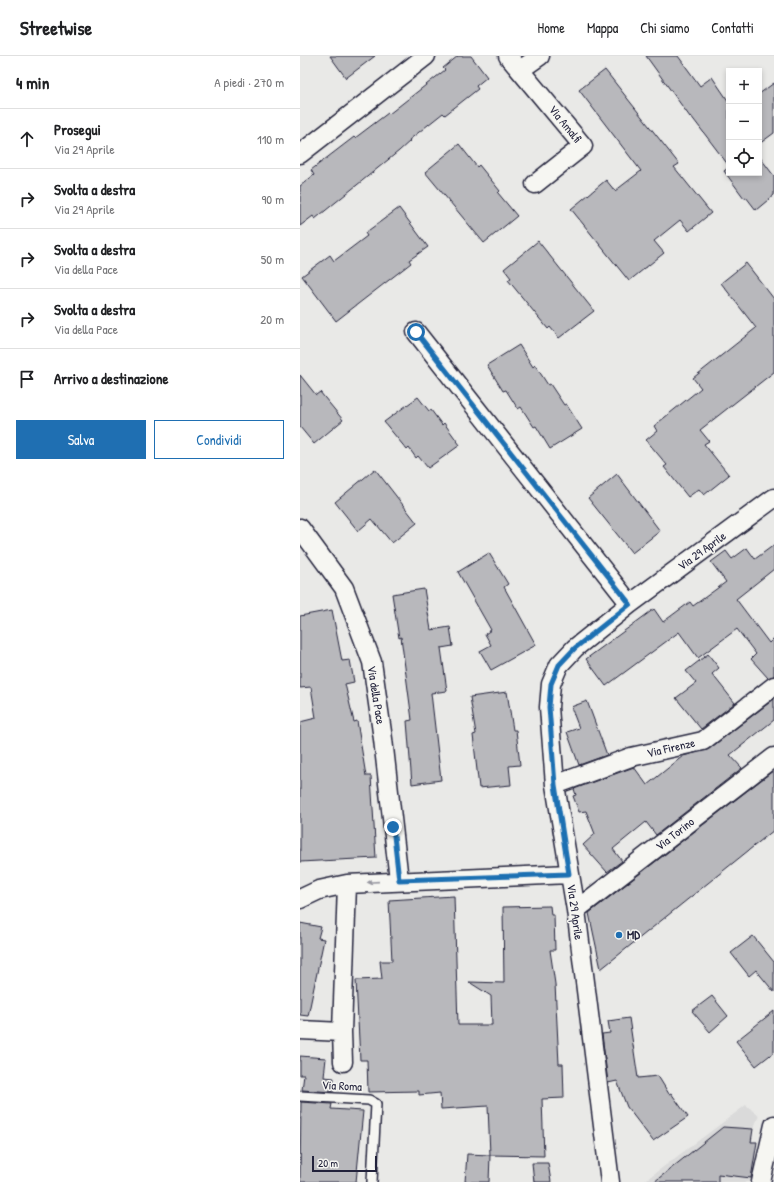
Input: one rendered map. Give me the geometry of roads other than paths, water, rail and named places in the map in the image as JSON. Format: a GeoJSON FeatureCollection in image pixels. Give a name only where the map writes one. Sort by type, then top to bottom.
{"type":"FeatureCollection","features":[{"type":"Feature","properties":{"kind":"street"},"geometry":{"type":"LineString","coordinates":[[300,154],[426,56]]}},
{"type":"Feature","properties":{"kind":"street","name":"Via Amalfi"},"geometry":{"type":"LineString","coordinates":[[508,56],[583,146],[535,184]]}},
{"type":"Feature","properties":{"kind":"street"},"geometry":{"type":"LineString","coordinates":[[520,70],[540,56]]}},
{"type":"Feature","properties":{"kind":"street"},"geometry":{"type":"LineString","coordinates":[[416,332],[630,604]]}},
{"type":"Feature","properties":{"kind":"street","name":"Via 29 Aprile"},"geometry":{"type":"LineString","coordinates":[[610,1182],[576,910],[555,785],[549,707],[551,684],[559,665],[575,648],[630,604],[774,498]]}},
{"type":"Feature","properties":{"kind":"street","name":"Via della Pace"},"geometry":{"type":"LineString","coordinates":[[300,528],[344,588],[372,662],[383,739],[399,880]]}},
{"type":"Feature","properties":{"kind":"street","name":"Via Firenze"},"geometry":{"type":"LineString","coordinates":[[555,785],[631,757],[703,741],[774,686]]}},
{"type":"Feature","properties":{"kind":"street","name":"Via Torino"},"geometry":{"type":"LineString","coordinates":[[576,910],[774,757]]}},
{"type":"Feature","properties":{"kind":"street"},"geometry":{"type":"LineString","coordinates":[[300,899],[319,890],[348,884],[399,880],[569,874]]}},
{"type":"Feature","properties":{"kind":"street"},"geometry":{"type":"LineString","coordinates":[[343,1062],[342,1032],[348,884]]}},
{"type":"Feature","properties":{"kind":"street"},"geometry":{"type":"LineString","coordinates":[[300,1030],[342,1032]]}},
{"type":"Feature","properties":{"kind":"street"},"geometry":{"type":"LineString","coordinates":[[761,1182],[774,1125]]}},
{"type":"Feature","properties":{"kind":"lane","name":"Via Roma"},"geometry":{"type":"LineString","coordinates":[[300,1096],[369,1100],[376,1104],[372,1182]]}},
{"type":"Feature","properties":{"kind":"place","name":"MD"},"geometry":{"type":"Point","coordinates":[619,935]}}]}
